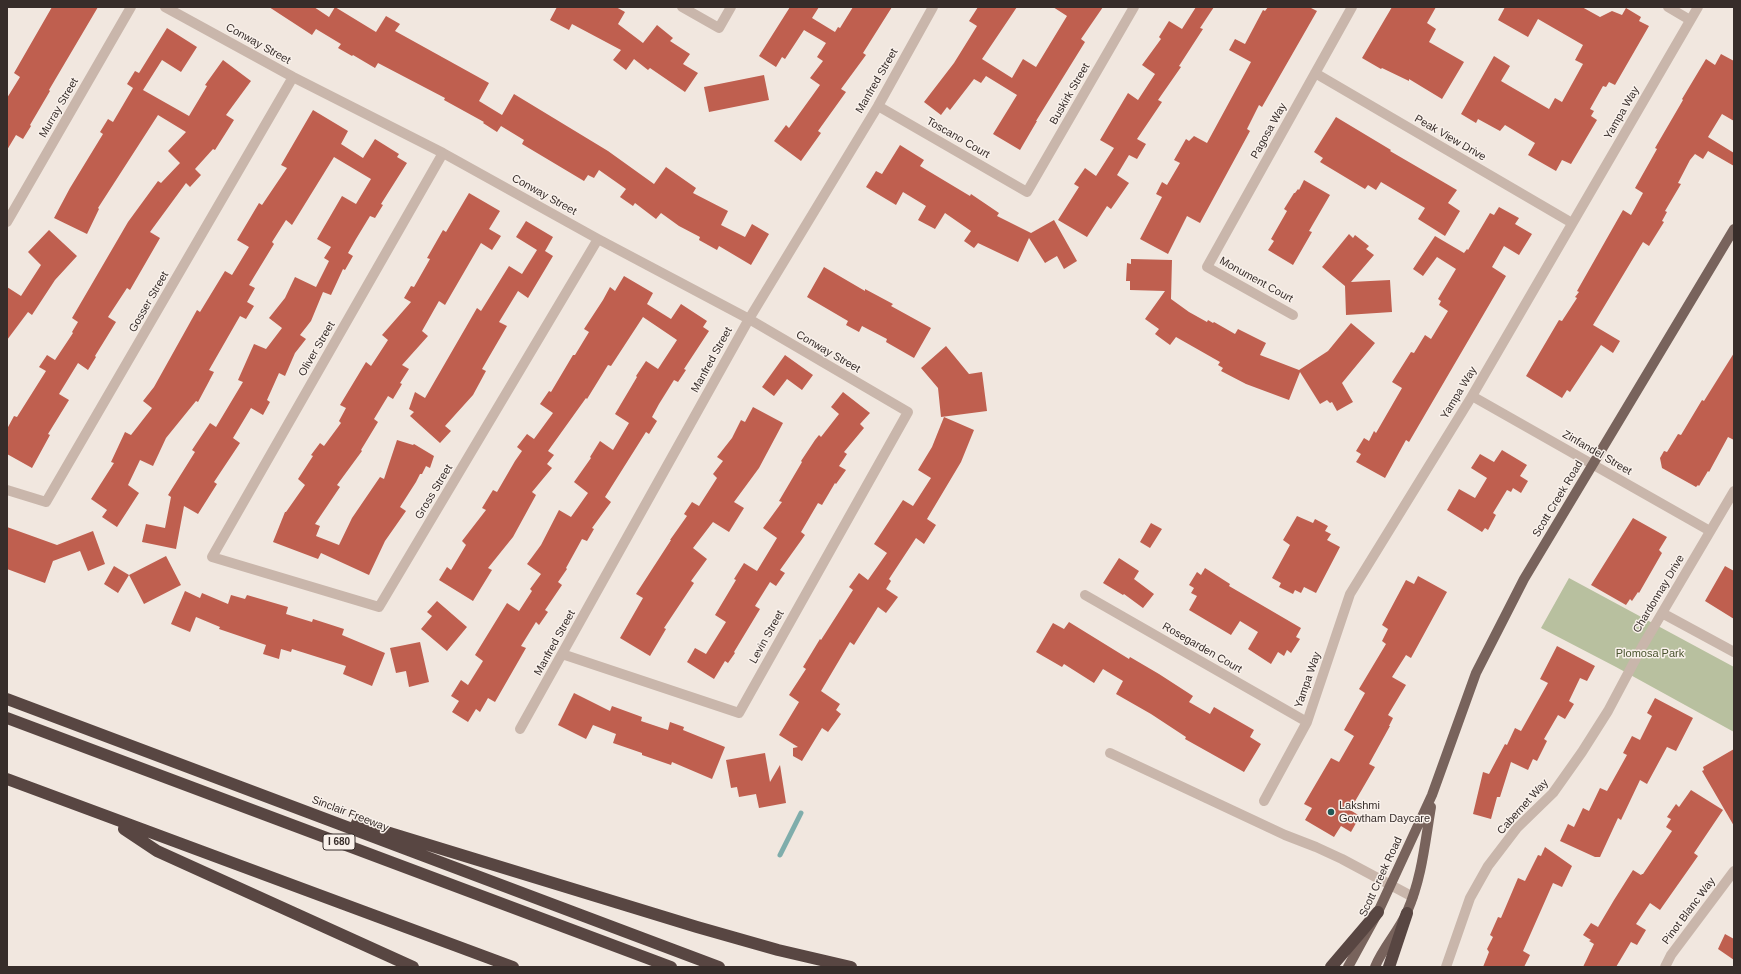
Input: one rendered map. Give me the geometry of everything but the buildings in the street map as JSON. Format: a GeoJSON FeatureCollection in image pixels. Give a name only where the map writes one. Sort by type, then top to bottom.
{"type":"FeatureCollection","features":[{"type":"Feature","properties":{"kind":"highway","name":"Sinclair Freeway"},"geometry":{"type":"LineString","coordinates":[[7,699],[719,967]]}},
{"type":"Feature","properties":{"kind":"highway","name":"I 680"},"geometry":{"type":"LineString","coordinates":[[7,718],[671,967]]}},
{"type":"Feature","properties":{"kind":"highway"},"geometry":{"type":"LineString","coordinates":[[7,779],[513,967]]}},
{"type":"Feature","properties":{"kind":"highway"},"geometry":{"type":"LineString","coordinates":[[244,788],[697,927],[778,950],[851,967]]}},
{"type":"Feature","properties":{"kind":"highway"},"geometry":{"type":"LineString","coordinates":[[106,817],[157,850],[414,967]]}},
{"type":"Feature","properties":{"kind":"highway"},"geometry":{"type":"LineString","coordinates":[[1331,967],[1378,912]]}},
{"type":"Feature","properties":{"kind":"highway"},"geometry":{"type":"LineString","coordinates":[[1389,967],[1407,913]]}},
{"type":"Feature","properties":{"kind":"main road","name":"Scott Creek Road"},"geometry":{"type":"LineString","coordinates":[[1348,967],[1378,912],[1432,795],[1476,673],[1524,579],[1734,230]]}},
{"type":"Feature","properties":{"kind":"main road","name":"Scott Creek Road"},"geometry":{"type":"LineString","coordinates":[[1375,967],[1407,913],[1413,898],[1422,866],[1432,795]]}},
{"type":"Feature","properties":{"kind":"street","name":"Murray Street"},"geometry":{"type":"LineString","coordinates":[[7,222],[131,7]]}},
{"type":"Feature","properties":{"kind":"street","name":"Conway Street"},"geometry":{"type":"LineString","coordinates":[[165,7],[293,77],[443,153],[598,239],[749,319],[908,412]]}},
{"type":"Feature","properties":{"kind":"street"},"geometry":{"type":"LineString","coordinates":[[682,7],[719,28],[731,7]]}},
{"type":"Feature","properties":{"kind":"street","name":"Manfred Street"},"geometry":{"type":"LineString","coordinates":[[520,729],[749,319],[878,106],[934,7]]}},
{"type":"Feature","properties":{"kind":"street","name":"Buskirk Street"},"geometry":{"type":"LineString","coordinates":[[1027,192],[1134,7]]}},
{"type":"Feature","properties":{"kind":"street","name":"Pagosa Way"},"geometry":{"type":"LineString","coordinates":[[1207,267],[1352,7]]}},
{"type":"Feature","properties":{"kind":"street"},"geometry":{"type":"LineString","coordinates":[[1668,7],[1690,20]]}},
{"type":"Feature","properties":{"kind":"street","name":"Yampa Way"},"geometry":{"type":"LineString","coordinates":[[1264,801],[1307,722],[1350,594],[1472,396],[1698,7]]}},
{"type":"Feature","properties":{"kind":"street","name":"Peak View Drive"},"geometry":{"type":"LineString","coordinates":[[1315,73],[1572,223]]}},
{"type":"Feature","properties":{"kind":"street","name":"Gosser Street"},"geometry":{"type":"LineString","coordinates":[[7,490],[46,502],[293,77]]}},
{"type":"Feature","properties":{"kind":"street","name":"Toscano Court"},"geometry":{"type":"LineString","coordinates":[[878,106],[1027,192]]}},
{"type":"Feature","properties":{"kind":"street","name":"Oliver Street"},"geometry":{"type":"LineString","coordinates":[[212,557],[443,153]]}},
{"type":"Feature","properties":{"kind":"street","name":"Gross Street"},"geometry":{"type":"LineString","coordinates":[[212,557],[379,607],[598,239]]}},
{"type":"Feature","properties":{"kind":"street","name":"Monument Court"},"geometry":{"type":"LineString","coordinates":[[1207,267],[1293,314]]}},
{"type":"Feature","properties":{"kind":"street","name":"Zinfandel Street"},"geometry":{"type":"LineString","coordinates":[[1472,396],[1710,531]]}},
{"type":"Feature","properties":{"kind":"street","name":"Levin Street"},"geometry":{"type":"LineString","coordinates":[[562,654],[739,712],[908,412]]}},
{"type":"Feature","properties":{"kind":"street","name":"Chardonnay Drive"},"geometry":{"type":"LineString","coordinates":[[1608,711],[1662,613],[1734,491]]}},
{"type":"Feature","properties":{"kind":"street","name":"Rosegarden Court"},"geometry":{"type":"LineString","coordinates":[[1084,594],[1307,722]]}},
{"type":"Feature","properties":{"kind":"street"},"geometry":{"type":"LineString","coordinates":[[1662,613],[1734,652]]}},
{"type":"Feature","properties":{"kind":"street","name":"Cabernet Way"},"geometry":{"type":"LineString","coordinates":[[1446,967],[1470,898],[1488,866],[1517,828],[1553,793],[1582,752],[1608,711]]}},
{"type":"Feature","properties":{"kind":"street"},"geometry":{"type":"LineString","coordinates":[[1110,753],[1285,836],[1329,853],[1413,898]]}},
{"type":"Feature","properties":{"kind":"street","name":"Pinot Blanc Way"},"geometry":{"type":"LineString","coordinates":[[1665,967],[1671,955],[1734,872]]}},
{"type":"Feature","properties":{"kind":"green space","name":"Plomosa Park"},"geometry":{"type":"Polygon","coordinates":[[[1569,578],[1734,667],[1734,732],[1616,667],[1541,628],[1569,578]]]}},
{"type":"Feature","properties":{"kind":"waterway"},"geometry":{"type":"LineString","coordinates":[[780,855],[801,813]]}},
{"type":"Feature","properties":{"kind":"place","name":"Lakshmi Gowtham Daycare"},"geometry":{"type":"Point","coordinates":[1331,812]}}]}
